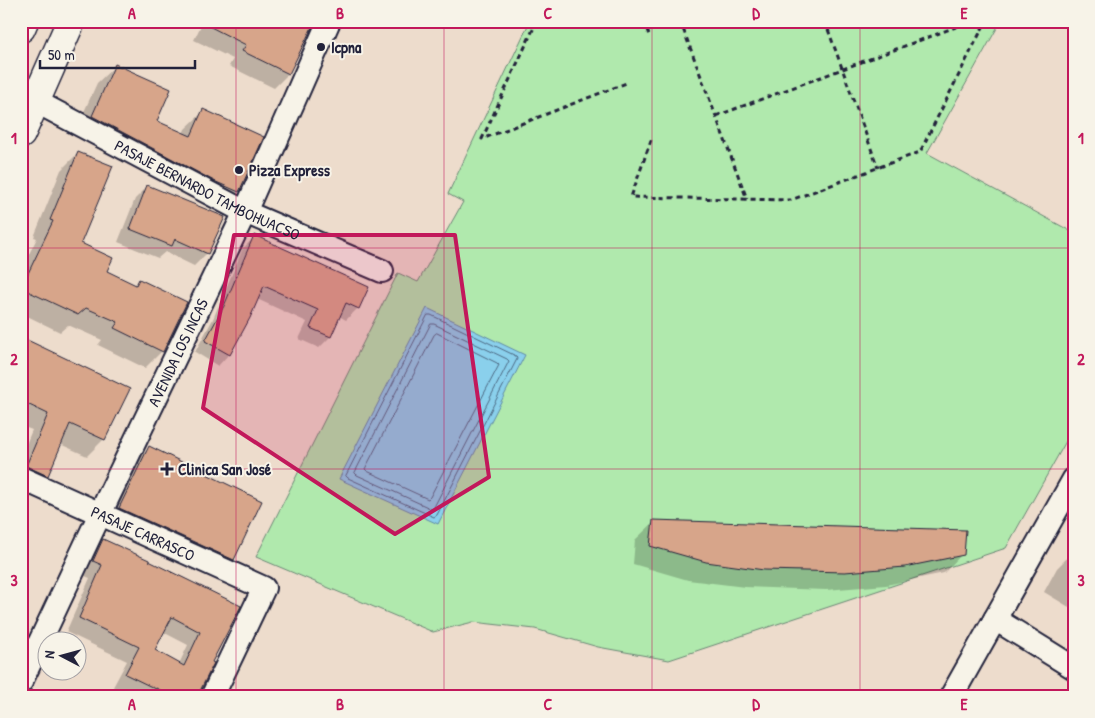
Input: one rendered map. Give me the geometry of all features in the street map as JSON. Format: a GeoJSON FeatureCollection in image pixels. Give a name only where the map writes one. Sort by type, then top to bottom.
{"type":"FeatureCollection","features":[{"type":"Feature","properties":{"kind":"highway"},"geometry":{"type":"LineString","coordinates":[[21,28],[24,21]]}},
{"type":"Feature","properties":{"kind":"highway"},"geometry":{"type":"LineString","coordinates":[[21,134],[70,21]]}},
{"type":"Feature","properties":{"kind":"street","name":"AVENIDA LOS INCAS"},"geometry":{"type":"LineString","coordinates":[[21,682],[245,212],[329,21]]}},
{"type":"Feature","properties":{"kind":"street","name":"PASAJE BERNARDO TAMBOHUACSO"},"geometry":{"type":"LineString","coordinates":[[35,101],[245,212],[382,271]]}},
{"type":"Feature","properties":{"kind":"street","name":"PASAJE CARRASCO"},"geometry":{"type":"LineString","coordinates":[[21,478],[264,588],[212,697]]}},
{"type":"Feature","properties":{"kind":"street"},"geometry":{"type":"LineString","coordinates":[[951,697],[1074,479]]}},
{"type":"Feature","properties":{"kind":"street"},"geometry":{"type":"LineString","coordinates":[[995,619],[1074,668]]}},
{"type":"Feature","properties":{"kind":"path"},"geometry":{"type":"LineString","coordinates":[[537,21],[482,139],[629,82]]}},
{"type":"Feature","properties":{"kind":"path"},"geometry":{"type":"LineString","coordinates":[[644,21],[650,38]]}},
{"type":"Feature","properties":{"kind":"path"},"geometry":{"type":"LineString","coordinates":[[695,21],[682,26],[747,199]]}},
{"type":"Feature","properties":{"kind":"path"},"geometry":{"type":"LineString","coordinates":[[826,21],[878,168]]}},
{"type":"Feature","properties":{"kind":"path"},"geometry":{"type":"LineString","coordinates":[[716,116],[972,21]]}},
{"type":"Feature","properties":{"kind":"path"},"geometry":{"type":"LineString","coordinates":[[651,140],[631,197],[791,200],[920,152],[986,21]]}},
{"type":"Feature","properties":{"kind":"highlighted area"},"geometry":{"type":"Polygon","coordinates":[[[234,235],[455,235],[489,477],[395,534],[203,408],[234,235]]]}},
{"type":"Feature","properties":{"kind":"green space"},"geometry":{"type":"Polygon","coordinates":[[[530,21],[1001,21],[927,153],[1074,233],[1074,427],[1006,548],[669,660],[598,647],[535,629],[473,622],[433,632],[256,557],[398,273],[418,282],[463,202],[448,194],[530,21]]]}},
{"type":"Feature","properties":{"kind":"water"},"geometry":{"type":"Polygon","coordinates":[[[427,308],[525,355],[438,524],[339,479],[427,308]]]}},
{"type":"Feature","properties":{"kind":"building"},"geometry":{"type":"Polygon","coordinates":[[[199,21],[315,21],[289,74],[242,51],[246,45],[199,21]]]}},
{"type":"Feature","properties":{"kind":"building"},"geometry":{"type":"Polygon","coordinates":[[[115,64],[171,89],[157,121],[191,136],[203,109],[264,137],[239,192],[214,181],[92,116],[115,64]]]}},
{"type":"Feature","properties":{"kind":"building"},"geometry":{"type":"Polygon","coordinates":[[[78,152],[113,166],[81,243],[113,258],[107,271],[136,285],[139,279],[187,302],[163,352],[114,328],[118,322],[86,308],[78,315],[21,288],[53,221],[50,220],[78,152]]]}},
{"type":"Feature","properties":{"kind":"building"},"geometry":{"type":"Polygon","coordinates":[[[147,185],[225,217],[208,254],[175,239],[172,246],[130,229],[147,185]]]}},
{"type":"Feature","properties":{"kind":"building"},"geometry":{"type":"Polygon","coordinates":[[[254,235],[369,287],[359,309],[346,303],[331,337],[310,328],[318,310],[264,286],[250,318],[230,355],[205,341],[224,306],[254,235]]]}},
{"type":"Feature","properties":{"kind":"building"},"geometry":{"type":"Polygon","coordinates":[[[21,337],[130,389],[105,440],[70,424],[48,476],[26,466],[48,414],[21,401],[21,337]]]}},
{"type":"Feature","properties":{"kind":"building"},"geometry":{"type":"Polygon","coordinates":[[[149,446],[262,501],[234,560],[119,508],[149,446]]]}},
{"type":"Feature","properties":{"kind":"building"},"geometry":{"type":"Polygon","coordinates":[[[653,520],[966,530],[964,555],[905,567],[845,572],[764,570],[706,562],[650,546],[653,520]]]}},
{"type":"Feature","properties":{"kind":"building"},"geometry":{"type":"Polygon","coordinates":[[[103,539],[241,606],[212,662],[214,663],[200,691],[199,697],[174,697],[125,674],[139,647],[79,618],[102,565],[93,561],[103,539]],[[172,617],[155,650],[184,666],[200,632],[172,617]]]}},
{"type":"Feature","properties":{"kind":"place","name":"Icpna"},"geometry":{"type":"Point","coordinates":[321,47]}},
{"type":"Feature","properties":{"kind":"place","name":"Pizza Express"},"geometry":{"type":"Point","coordinates":[239,170]}},
{"type":"Feature","properties":{"kind":"place","name":"Clinica San José"},"geometry":{"type":"Point","coordinates":[167,469]}}]}
